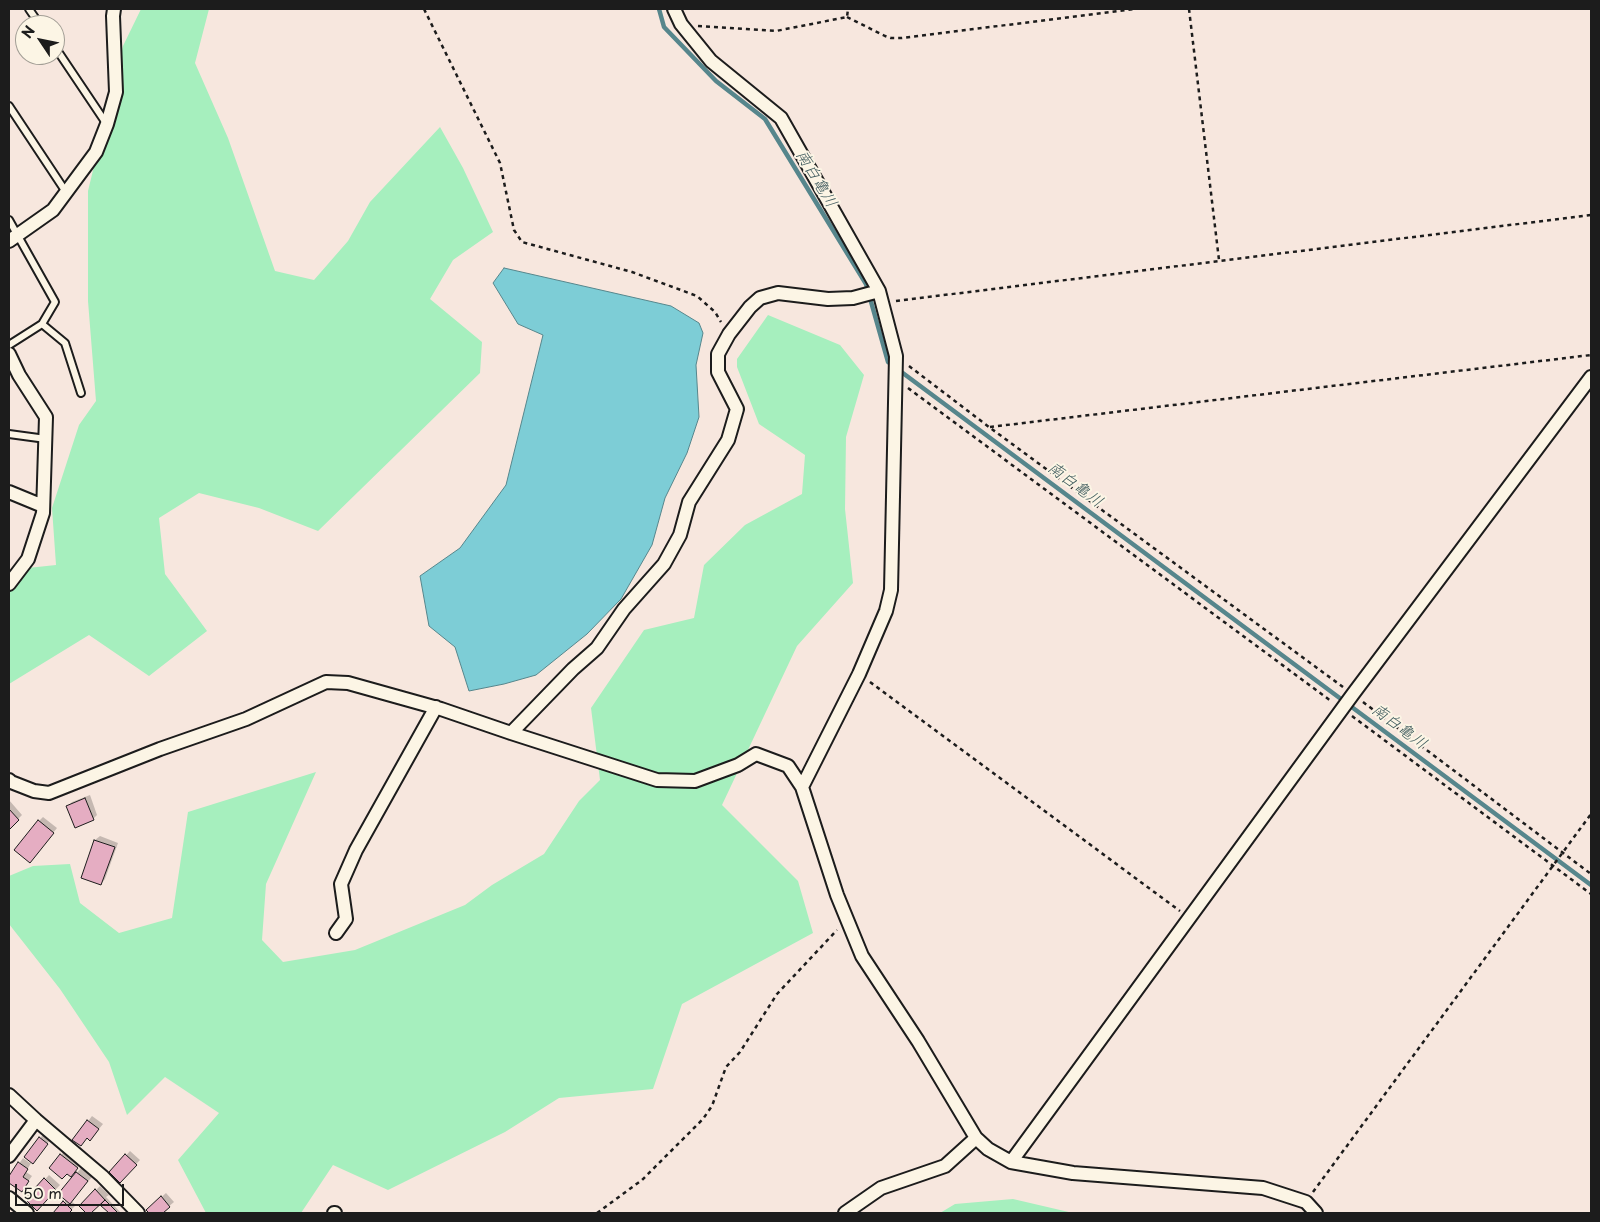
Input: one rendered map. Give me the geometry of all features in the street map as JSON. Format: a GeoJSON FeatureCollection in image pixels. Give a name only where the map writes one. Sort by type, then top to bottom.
{"type":"FeatureCollection","features":[{"type":"Feature","properties":{"kind":"street"},"geometry":{"type":"LineString","coordinates":[[674,9],[681,24],[711,61],[780,118],[881,297],[896,356],[891,590],[886,610],[859,674],[802,787]]}},
{"type":"Feature","properties":{"kind":"street"},"geometry":{"type":"LineString","coordinates":[[14,238],[53,210],[96,152],[107,124],[116,92],[112,11]]}},
{"type":"Feature","properties":{"kind":"street"},"geometry":{"type":"LineString","coordinates":[[511,733],[573,669],[597,648],[624,609],[664,564],[680,535],[690,502],[728,440],[737,409],[718,372],[718,354],[729,334],[750,306],[760,298],[778,293],[828,299],[853,298],[864,295],[881,297]]}},
{"type":"Feature","properties":{"kind":"street"},"geometry":{"type":"LineString","coordinates":[[9,354],[18,375],[46,417],[43,513],[28,559],[9,584]]}},
{"type":"Feature","properties":{"kind":"street"},"geometry":{"type":"LineString","coordinates":[[1011,1162],[1353,694],[1591,377]]}},
{"type":"Feature","properties":{"kind":"street"},"geometry":{"type":"LineString","coordinates":[[9,492],[43,506]]}},
{"type":"Feature","properties":{"kind":"street"},"geometry":{"type":"LineString","coordinates":[[9,780],[34,790],[49,793],[160,749],[246,719],[326,682],[348,683],[436,707],[657,780],[695,782],[738,765],[756,754],[788,766],[802,787],[837,895],[862,956],[918,1041],[976,1138],[988,1149],[1011,1162],[1073,1173],[1262,1188],[1306,1202],[1316,1213]]}},
{"type":"Feature","properties":{"kind":"street"},"geometry":{"type":"LineString","coordinates":[[336,932],[346,919],[341,884],[356,850],[436,707]]}},
{"type":"Feature","properties":{"kind":"street"},"geometry":{"type":"LineString","coordinates":[[9,1096],[102,1176],[138,1213]]}},
{"type":"Feature","properties":{"kind":"street"},"geometry":{"type":"LineString","coordinates":[[9,1156],[36,1120]]}},
{"type":"Feature","properties":{"kind":"street"},"geometry":{"type":"LineString","coordinates":[[845,1213],[881,1188],[944,1166],[976,1138]]}},
{"type":"Feature","properties":{"kind":"street"},"geometry":{"type":"LineString","coordinates":[[9,1198],[27,1213]]}},
{"type":"Feature","properties":{"kind":"lane"},"geometry":{"type":"LineString","coordinates":[[65,62],[107,124]]}},
{"type":"Feature","properties":{"kind":"lane"},"geometry":{"type":"LineString","coordinates":[[9,106],[66,192]]}},
{"type":"Feature","properties":{"kind":"lane"},"geometry":{"type":"LineString","coordinates":[[9,220],[14,238],[55,302],[42,324],[9,345]]}},
{"type":"Feature","properties":{"kind":"lane"},"geometry":{"type":"LineString","coordinates":[[42,324],[65,343],[81,393]]}},
{"type":"Feature","properties":{"kind":"lane"},"geometry":{"type":"LineString","coordinates":[[9,434],[46,439]]}},
{"type":"Feature","properties":{"kind":"path"},"geometry":{"type":"LineString","coordinates":[[424,9],[500,163],[514,230],[522,242],[632,272],[697,296],[715,312],[729,334]]}},
{"type":"Feature","properties":{"kind":"path"},"geometry":{"type":"LineString","coordinates":[[847,17],[848,9]]}},
{"type":"Feature","properties":{"kind":"path"},"geometry":{"type":"LineString","coordinates":[[681,24],[776,31],[847,17],[885,36],[902,38],[1135,9]]}},
{"type":"Feature","properties":{"kind":"path"},"geometry":{"type":"LineString","coordinates":[[1189,9],[1219,260]]}},
{"type":"Feature","properties":{"kind":"path"},"geometry":{"type":"LineString","coordinates":[[881,297],[1219,260],[1591,215]]}},
{"type":"Feature","properties":{"kind":"path"},"geometry":{"type":"LineString","coordinates":[[989,427],[1591,354]]}},
{"type":"Feature","properties":{"kind":"path"},"geometry":{"type":"LineString","coordinates":[[896,356],[989,427],[1353,694],[1591,874]]}},
{"type":"Feature","properties":{"kind":"path"},"geometry":{"type":"LineString","coordinates":[[896,379],[1591,894]]}},
{"type":"Feature","properties":{"kind":"path"},"geometry":{"type":"LineString","coordinates":[[859,674],[1189,918]]}},
{"type":"Feature","properties":{"kind":"path"},"geometry":{"type":"LineString","coordinates":[[1306,1202],[1591,814]]}},
{"type":"Feature","properties":{"kind":"path"},"geometry":{"type":"LineString","coordinates":[[597,1213],[642,1180],[703,1119],[712,1106],[726,1068],[740,1052],[777,994],[847,919]]}},
{"type":"Feature","properties":{"kind":"green space"},"geometry":{"type":"Polygon","coordinates":[[[141,9],[209,9],[195,63],[228,138],[275,271],[314,280],[348,241],[370,202],[440,127],[463,168],[493,232],[453,260],[430,299],[482,342],[480,373],[318,531],[259,508],[199,493],[159,518],[165,574],[207,631],[149,676],[89,635],[9,684],[9,570],[56,565],[52,508],[79,425],[96,401],[88,301],[88,191],[123,46],[141,9]]]}},
{"type":"Feature","properties":{"kind":"green space"},"geometry":{"type":"Polygon","coordinates":[[[768,315],[840,345],[864,375],[846,437],[845,509],[853,583],[797,646],[722,805],[798,881],[813,933],[682,1004],[653,1089],[559,1098],[505,1132],[388,1190],[333,1165],[301,1213],[206,1213],[178,1160],[219,1113],[165,1077],[127,1115],[109,1062],[60,989],[9,924],[9,876],[33,866],[70,864],[80,903],[119,933],[172,918],[188,812],[316,772],[266,884],[262,940],[283,962],[355,950],[465,905],[492,885],[544,854],[579,801],[600,780],[591,708],[644,630],[694,618],[704,565],[745,525],[802,494],[805,455],[759,424],[737,367],[737,359],[768,315]]]}},
{"type":"Feature","properties":{"kind":"green space"},"geometry":{"type":"Polygon","coordinates":[[[1013,1199],[1073,1213],[940,1213],[955,1204],[1013,1199]]]}},
{"type":"Feature","properties":{"kind":"water"},"geometry":{"type":"Polygon","coordinates":[[[504,268],[671,306],[699,323],[703,333],[696,365],[699,417],[687,453],[665,498],[652,545],[621,599],[587,634],[536,675],[469,691],[455,647],[429,626],[420,576],[460,548],[506,485],[543,335],[518,324],[493,283],[504,268]]]}},
{"type":"Feature","properties":{"kind":"building"},"geometry":{"type":"Polygon","coordinates":[[[85,798],[94,820],[75,828],[66,806],[85,798]]]}},
{"type":"Feature","properties":{"kind":"building"},"geometry":{"type":"Polygon","coordinates":[[[9,809],[19,820],[9,830],[9,809]]]}},
{"type":"Feature","properties":{"kind":"building"},"geometry":{"type":"Polygon","coordinates":[[[38,820],[54,833],[30,863],[14,850],[38,820]]]}},
{"type":"Feature","properties":{"kind":"building"},"geometry":{"type":"Polygon","coordinates":[[[94,840],[115,847],[101,885],[81,878],[94,840]]]}},
{"type":"Feature","properties":{"kind":"building"},"geometry":{"type":"Polygon","coordinates":[[[87,1120],[99,1129],[90,1141],[87,1138],[81,1146],[72,1140],[87,1120]]]}},
{"type":"Feature","properties":{"kind":"building"},"geometry":{"type":"Polygon","coordinates":[[[39,1137],[48,1144],[33,1164],[24,1157],[39,1137]]]}},
{"type":"Feature","properties":{"kind":"building"},"geometry":{"type":"Polygon","coordinates":[[[60,1154],[78,1168],[71,1177],[67,1174],[62,1179],[49,1168],[60,1154]]]}},
{"type":"Feature","properties":{"kind":"building"},"geometry":{"type":"Polygon","coordinates":[[[125,1154],[137,1165],[120,1183],[109,1172],[125,1154]]]}},
{"type":"Feature","properties":{"kind":"building"},"geometry":{"type":"Polygon","coordinates":[[[18,1162],[28,1169],[23,1177],[29,1181],[22,1192],[9,1183],[9,1176],[18,1162]]]}},
{"type":"Feature","properties":{"kind":"building"},"geometry":{"type":"Polygon","coordinates":[[[76,1172],[88,1181],[70,1204],[58,1194],[76,1172]]]}},
{"type":"Feature","properties":{"kind":"building"},"geometry":{"type":"Polygon","coordinates":[[[44,1178],[56,1190],[37,1211],[25,1199],[44,1178]]]}},
{"type":"Feature","properties":{"kind":"building"},"geometry":{"type":"Polygon","coordinates":[[[95,1189],[105,1200],[91,1213],[86,1213],[79,1206],[95,1189]]]}},
{"type":"Feature","properties":{"kind":"building"},"geometry":{"type":"Polygon","coordinates":[[[161,1196],[170,1207],[163,1213],[149,1213],[146,1210],[161,1196]]]}},
{"type":"Feature","properties":{"kind":"building"},"geometry":{"type":"Polygon","coordinates":[[[105,1200],[118,1213],[109,1213],[100,1205],[105,1200]]]}},
{"type":"Feature","properties":{"kind":"building"},"geometry":{"type":"Polygon","coordinates":[[[63,1201],[72,1210],[69,1213],[53,1213],[63,1201]]]}},
{"type":"Feature","properties":{"kind":"waterway","name":"南白亀川"},"geometry":{"type":"LineString","coordinates":[[659,9],[664,27],[716,81],[765,119],[866,284],[888,362],[1591,885]]}}]}
